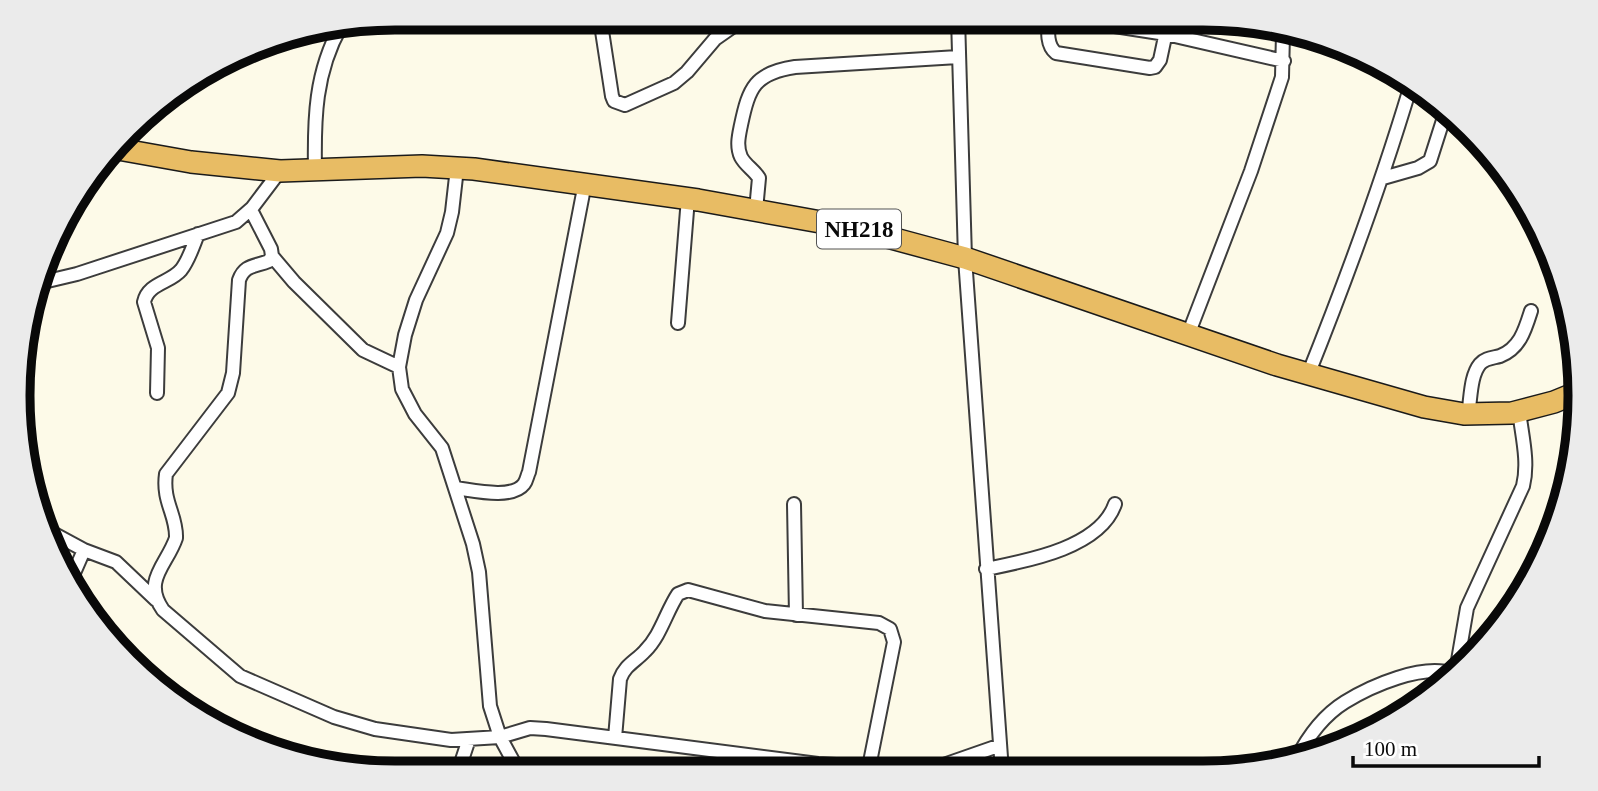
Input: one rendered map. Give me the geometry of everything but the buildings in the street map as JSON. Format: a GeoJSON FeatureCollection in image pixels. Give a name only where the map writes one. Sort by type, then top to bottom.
{"type":"FeatureCollection","features":[{"type":"Feature","properties":{"kind":"highway","name":"NH218"},"geometry":{"type":"LineString","coordinates":[[125,150],[239,169],[280,171],[422,166],[457,168],[688,198],[855,228],[965,258],[1308,375],[1423,407],[1468,414],[1519,411],[1568,396]]}},
{"type":"Feature","properties":{"kind":"street"},"geometry":{"type":"LineString","coordinates":[[602,30],[612,96],[618,104],[625,105],[674,83],[687,72],[715,38],[727,30]]}},
{"type":"Feature","properties":{"kind":"street"},"geometry":{"type":"LineString","coordinates":[[958,30],[965,258],[1000,761]]}},
{"type":"Feature","properties":{"kind":"street"},"geometry":{"type":"LineString","coordinates":[[1049,30],[1051,50],[1056,53],[1150,68],[1158,64],[1167,30]]}},
{"type":"Feature","properties":{"kind":"street"},"geometry":{"type":"LineString","coordinates":[[1140,30],[1284,61]]}},
{"type":"Feature","properties":{"kind":"street"},"geometry":{"type":"LineString","coordinates":[[315,170],[316,100],[321,70],[336,35]]}},
{"type":"Feature","properties":{"kind":"street"},"geometry":{"type":"LineString","coordinates":[[1188,335],[1251,171],[1282,77],[1283,39]]}},
{"type":"Feature","properties":{"kind":"street"},"geometry":{"type":"LineString","coordinates":[[756,210],[759,178],[743,160],[738,138],[746,100],[752,86],[763,76],[775,70],[795,67],[958,57]]}},
{"type":"Feature","properties":{"kind":"street"},"geometry":{"type":"LineString","coordinates":[[1308,375],[1355,257],[1383,178],[1409,93]]}},
{"type":"Feature","properties":{"kind":"street"},"geometry":{"type":"LineString","coordinates":[[1383,178],[1418,168],[1430,161],[1443,120]]}},
{"type":"Feature","properties":{"kind":"street"},"geometry":{"type":"LineString","coordinates":[[457,168],[447,233],[416,300],[399,367],[402,389],[415,414],[442,448],[455,488],[479,572],[490,706],[500,737],[513,761]]}},
{"type":"Feature","properties":{"kind":"street"},"geometry":{"type":"LineString","coordinates":[[48,282],[236,222],[251,210],[280,171]]}},
{"type":"Feature","properties":{"kind":"street"},"geometry":{"type":"LineString","coordinates":[[455,488],[490,493],[507,492],[524,483],[585,183]]}},
{"type":"Feature","properties":{"kind":"street"},"geometry":{"type":"LineString","coordinates":[[678,323],[688,198]]}},
{"type":"Feature","properties":{"kind":"street"},"geometry":{"type":"LineString","coordinates":[[251,210],[272,256],[294,282],[363,350],[399,367]]}},
{"type":"Feature","properties":{"kind":"street"},"geometry":{"type":"LineString","coordinates":[[157,393],[159,356],[144,302],[151,289],[180,271],[198,234]]}},
{"type":"Feature","properties":{"kind":"street"},"geometry":{"type":"LineString","coordinates":[[156,601],[154,583],[177,532],[166,500],[166,474],[228,393],[233,373],[239,280],[242,271],[269,261],[272,256]]}},
{"type":"Feature","properties":{"kind":"street"},"geometry":{"type":"LineString","coordinates":[[1468,414],[1478,365],[1511,351],[1518,343],[1531,311]]}},
{"type":"Feature","properties":{"kind":"street"},"geometry":{"type":"LineString","coordinates":[[1454,661],[1467,608],[1518,500],[1526,474],[1519,411]]}},
{"type":"Feature","properties":{"kind":"street"},"geometry":{"type":"LineString","coordinates":[[794,504],[796,615]]}},
{"type":"Feature","properties":{"kind":"street"},"geometry":{"type":"LineString","coordinates":[[986,569],[1024,562],[1077,542],[1104,523],[1112,514],[1115,504]]}},
{"type":"Feature","properties":{"kind":"street"},"geometry":{"type":"LineString","coordinates":[[59,536],[83,550],[116,562],[129,572],[163,610],[228,666],[254,684],[334,717],[375,729],[425,737],[500,737],[530,728],[778,761]]}},
{"type":"Feature","properties":{"kind":"street"},"geometry":{"type":"LineString","coordinates":[[75,571],[83,550]]}},
{"type":"Feature","properties":{"kind":"street"},"geometry":{"type":"LineString","coordinates":[[615,738],[623,670],[653,641],[678,594],[688,590],[765,611],[885,625],[893,635],[894,642],[870,761]]}},
{"type":"Feature","properties":{"kind":"street"},"geometry":{"type":"LineString","coordinates":[[1303,747],[1311,733],[1343,703],[1385,682],[1420,672],[1441,673]]}},
{"type":"Feature","properties":{"kind":"street"},"geometry":{"type":"LineString","coordinates":[[462,761],[469,739]]}},
{"type":"Feature","properties":{"kind":"street"},"geometry":{"type":"LineString","coordinates":[[955,761],[998,746]]}}]}
